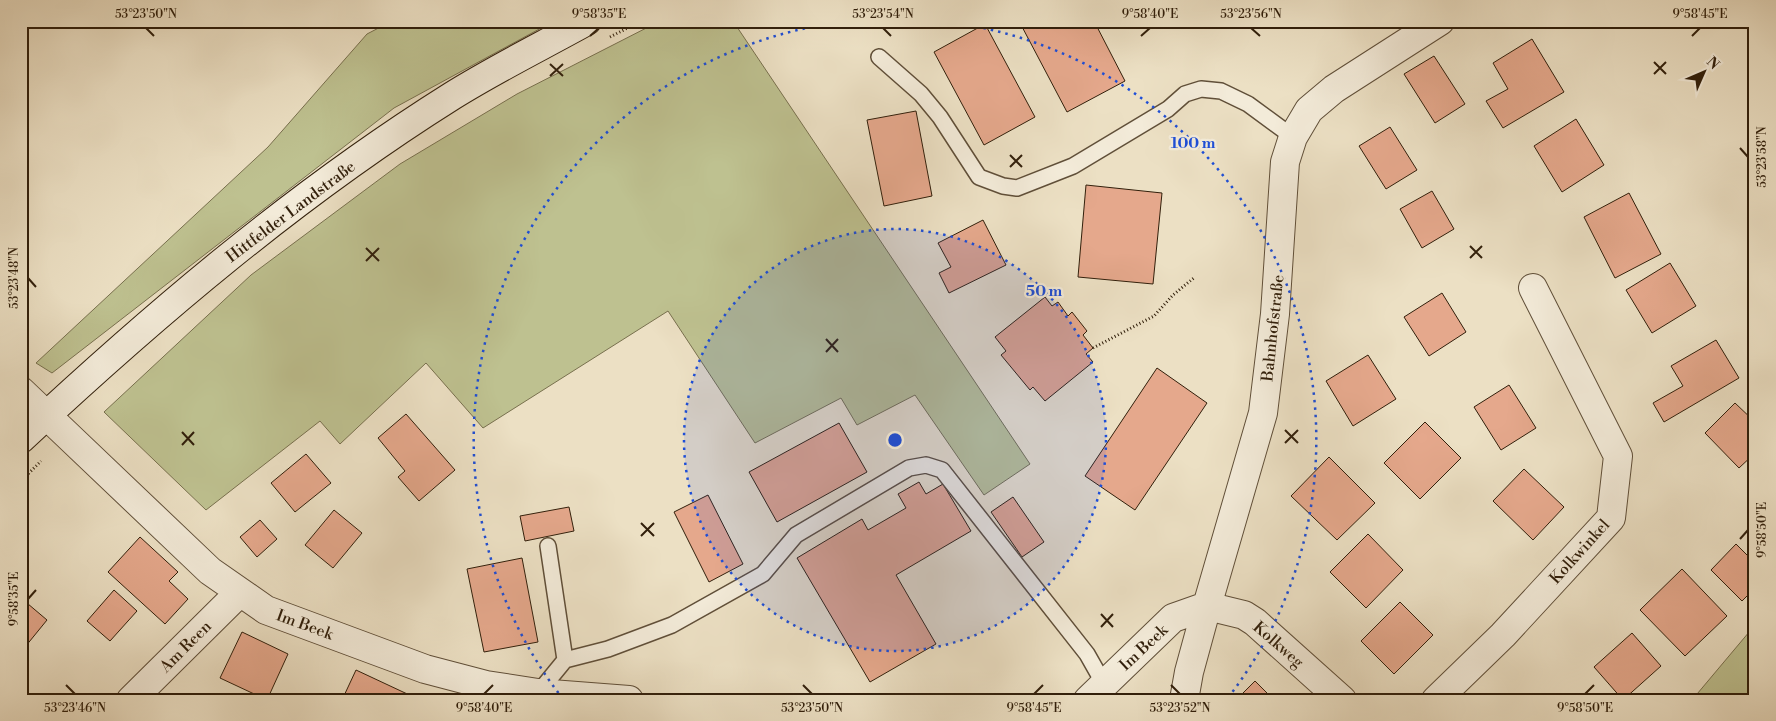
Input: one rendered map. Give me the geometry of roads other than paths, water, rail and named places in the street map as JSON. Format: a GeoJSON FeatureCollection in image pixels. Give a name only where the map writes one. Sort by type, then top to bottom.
{"type":"FeatureCollection","features":[{"type":"Feature","properties":{"kind":"street","name":"Bahnhofstraße"},"geometry":{"type":"LineString","coordinates":[[1184,700],[1189,672],[1207,606],[1263,413],[1275,314],[1285,162],[1293,137],[1309,110],[1334,89],[1440,21]]}},
{"type":"Feature","properties":{"kind":"street","name":"Hittfelder Landstraße"},"geometry":{"type":"LineString","coordinates":[[21,439],[184,292],[322,183],[452,96],[597,30]]}},
{"type":"Feature","properties":{"kind":"street","name":"Kolkwinkel"},"geometry":{"type":"LineString","coordinates":[[1436,700],[1503,635],[1611,518],[1618,456],[1533,288]]}},
{"type":"Feature","properties":{"kind":"street","name":"Im Beek"},"geometry":{"type":"LineString","coordinates":[[21,390],[210,571],[266,610],[425,669],[486,685],[538,693],[629,700]]}},
{"type":"Feature","properties":{"kind":"street","name":"Am Reen"},"geometry":{"type":"LineString","coordinates":[[131,700],[239,593]]}},
{"type":"Feature","properties":{"kind":"street","name":"Im Beek"},"geometry":{"type":"LineString","coordinates":[[1096,692],[1173,618],[1207,606]]}},
{"type":"Feature","properties":{"kind":"street","name":"Kolkweg"},"geometry":{"type":"LineString","coordinates":[[1207,606],[1244,615],[1255,622],[1342,700]]}},
{"type":"Feature","properties":{"kind":"lane"},"geometry":{"type":"LineString","coordinates":[[879,57],[921,94],[940,117],[970,167],[979,177],[1003,186],[1017,188],[1073,166],[1168,109],[1185,94],[1201,88],[1221,91],[1248,104],[1293,137]]}},
{"type":"Feature","properties":{"kind":"lane"},"geometry":{"type":"LineString","coordinates":[[538,693],[565,660],[608,649],[672,625],[763,574],[796,535],[909,468],[926,465],[942,470],[1087,654],[1096,692]]}},
{"type":"Feature","properties":{"kind":"lane"},"geometry":{"type":"LineString","coordinates":[[548,546],[565,660]]}}]}
